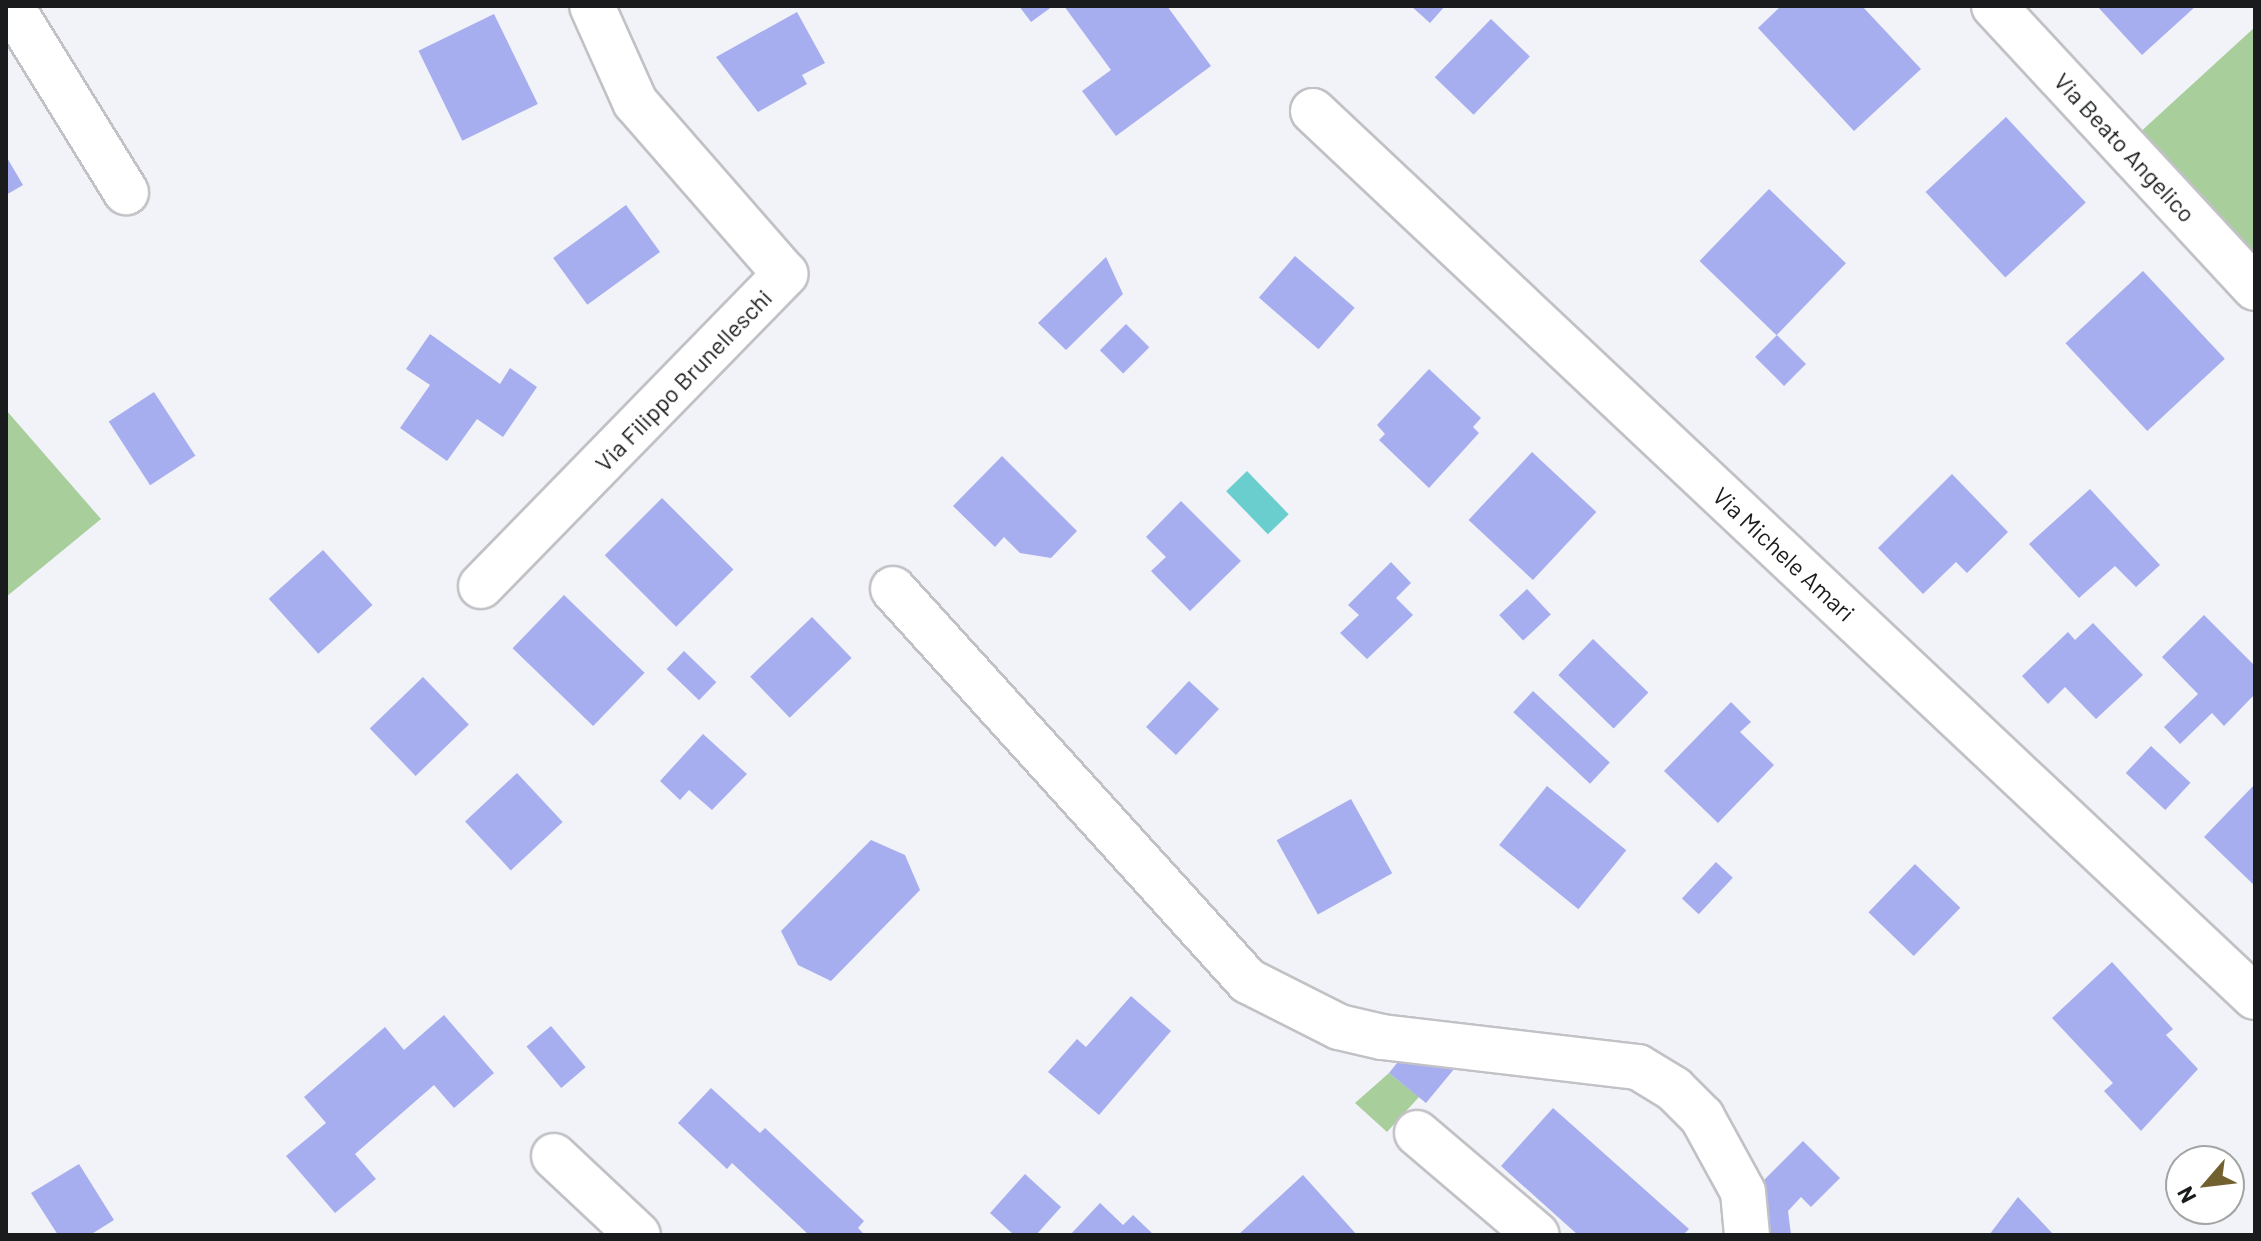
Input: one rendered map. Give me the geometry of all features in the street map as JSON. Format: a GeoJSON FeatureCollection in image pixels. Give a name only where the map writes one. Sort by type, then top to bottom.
{"type":"FeatureCollection","features":[{"type":"Feature","properties":{"kind":"street"},"geometry":{"type":"LineString","coordinates":[[11,6],[126,192]]}},
{"type":"Feature","properties":{"kind":"street","name":"Via Filippo Brunelleschi"},"geometry":{"type":"LineString","coordinates":[[481,586],[785,274],[635,102],[592,6]]}},
{"type":"Feature","properties":{"kind":"street","name":"Via Beato Angelico"},"geometry":{"type":"LineString","coordinates":[[1994,6],[2255,288]]}},
{"type":"Feature","properties":{"kind":"street","name":"Via Michele Amari"},"geometry":{"type":"LineString","coordinates":[[1313,111],[2255,997]]}},
{"type":"Feature","properties":{"kind":"street"},"geometry":{"type":"LineString","coordinates":[[893,589],[1248,981],[1339,1027],[1382,1037],[1638,1067],[1674,1089],[1702,1117],[1743,1192],[1747,1235]]}},
{"type":"Feature","properties":{"kind":"street"},"geometry":{"type":"LineString","coordinates":[[1417,1133],[1537,1235]]}},
{"type":"Feature","properties":{"kind":"street"},"geometry":{"type":"LineString","coordinates":[[554,1156],[638,1235]]}},
{"type":"Feature","properties":{"kind":"green space"},"geometry":{"type":"Polygon","coordinates":[[[2255,27],[2255,262],[2137,135],[2255,27]]]}},
{"type":"Feature","properties":{"kind":"green space"},"geometry":{"type":"Polygon","coordinates":[[[6,410],[101,519],[6,597],[6,410]]]}},
{"type":"Feature","properties":{"kind":"green space"},"geometry":{"type":"Polygon","coordinates":[[[1389,1073],[1419,1097],[1387,1132],[1355,1103],[1389,1073]]]}},
{"type":"Feature","properties":{"kind":"water"},"geometry":{"type":"Polygon","coordinates":[[[1247,471],[1289,514],[1268,534],[1226,491],[1247,471]]]}},
{"type":"Feature","properties":{"kind":"building"},"geometry":{"type":"Polygon","coordinates":[[[1019,6],[1053,6],[1031,22],[1019,6]]]}},
{"type":"Feature","properties":{"kind":"building"},"geometry":{"type":"Polygon","coordinates":[[[1064,6],[1167,6],[1211,66],[1116,136],[1082,91],[1111,70],[1064,6]]]}},
{"type":"Feature","properties":{"kind":"building"},"geometry":{"type":"Polygon","coordinates":[[[1411,6],[1445,6],[1430,23],[1411,6]]]}},
{"type":"Feature","properties":{"kind":"building"},"geometry":{"type":"Polygon","coordinates":[[[1781,6],[1862,6],[1921,69],[1854,131],[1758,28],[1781,6]]]}},
{"type":"Feature","properties":{"kind":"building"},"geometry":{"type":"Polygon","coordinates":[[[2097,6],[2196,6],[2142,55],[2097,6]]]}},
{"type":"Feature","properties":{"kind":"building"},"geometry":{"type":"Polygon","coordinates":[[[797,12],[825,63],[802,75],[807,84],[758,112],[716,57],[797,12]]]}},
{"type":"Feature","properties":{"kind":"building"},"geometry":{"type":"Polygon","coordinates":[[[494,14],[538,104],[462,141],[419,51],[494,14]]]}},
{"type":"Feature","properties":{"kind":"building"},"geometry":{"type":"Polygon","coordinates":[[[1491,19],[1530,57],[1474,115],[1435,77],[1491,19]]]}},
{"type":"Feature","properties":{"kind":"building"},"geometry":{"type":"Polygon","coordinates":[[[2006,117],[2086,203],[2005,278],[1926,192],[2006,117]]]}},
{"type":"Feature","properties":{"kind":"building"},"geometry":{"type":"Polygon","coordinates":[[[6,156],[23,185],[6,195],[6,156]]]}},
{"type":"Feature","properties":{"kind":"building"},"geometry":{"type":"Polygon","coordinates":[[[1769,189],[1846,263],[1777,335],[1700,261],[1769,189]]]}},
{"type":"Feature","properties":{"kind":"building"},"geometry":{"type":"Polygon","coordinates":[[[626,205],[660,252],[587,305],[553,258],[626,205]]]}},
{"type":"Feature","properties":{"kind":"building"},"geometry":{"type":"Polygon","coordinates":[[[1295,256],[1355,308],[1319,349],[1259,298],[1295,256]]]}},
{"type":"Feature","properties":{"kind":"building"},"geometry":{"type":"Polygon","coordinates":[[[1106,257],[1123,294],[1066,350],[1038,323],[1106,257]]]}},
{"type":"Feature","properties":{"kind":"building"},"geometry":{"type":"Polygon","coordinates":[[[2143,271],[2225,359],[2147,431],[2065,343],[2143,271]]]}},
{"type":"Feature","properties":{"kind":"building"},"geometry":{"type":"Polygon","coordinates":[[[1126,324],[1149,347],[1123,373],[1100,350],[1126,324]]]}},
{"type":"Feature","properties":{"kind":"building"},"geometry":{"type":"Polygon","coordinates":[[[430,334],[500,384],[510,368],[537,387],[503,437],[477,419],[447,461],[400,428],[430,385],[406,369],[430,334]]]}},
{"type":"Feature","properties":{"kind":"building"},"geometry":{"type":"Polygon","coordinates":[[[1777,335],[1806,364],[1784,386],[1755,357],[1777,335]]]}},
{"type":"Feature","properties":{"kind":"building"},"geometry":{"type":"Polygon","coordinates":[[[1429,369],[1481,418],[1473,427],[1479,433],[1429,488],[1379,440],[1385,434],[1377,425],[1429,369]]]}},
{"type":"Feature","properties":{"kind":"building"},"geometry":{"type":"Polygon","coordinates":[[[154,392],[195,456],[150,485],[109,421],[154,392]]]}},
{"type":"Feature","properties":{"kind":"building"},"geometry":{"type":"Polygon","coordinates":[[[1532,452],[1596,512],[1533,580],[1469,520],[1532,452]]]}},
{"type":"Feature","properties":{"kind":"building"},"geometry":{"type":"Polygon","coordinates":[[[1002,456],[1077,531],[1051,558],[1020,553],[1004,537],[995,547],[953,506],[1002,456]]]}},
{"type":"Feature","properties":{"kind":"building"},"geometry":{"type":"Polygon","coordinates":[[[1952,474],[2008,532],[1967,573],[1956,562],[1923,594],[1878,548],[1952,474]]]}},
{"type":"Feature","properties":{"kind":"building"},"geometry":{"type":"Polygon","coordinates":[[[2090,489],[2160,565],[2136,587],[2115,566],[2079,598],[2029,544],[2090,489]]]}},
{"type":"Feature","properties":{"kind":"building"},"geometry":{"type":"Polygon","coordinates":[[[662,498],[733,569],[676,627],[605,555],[662,498]]]}},
{"type":"Feature","properties":{"kind":"building"},"geometry":{"type":"Polygon","coordinates":[[[1181,501],[1241,561],[1190,611],[1151,571],[1166,557],[1146,537],[1181,501]]]}},
{"type":"Feature","properties":{"kind":"building"},"geometry":{"type":"Polygon","coordinates":[[[323,550],[373,605],[318,654],[269,599],[323,550]]]}},
{"type":"Feature","properties":{"kind":"building"},"geometry":{"type":"Polygon","coordinates":[[[1391,562],[1411,583],[1396,598],[1413,615],[1367,659],[1340,633],[1359,615],[1348,605],[1391,562]]]}},
{"type":"Feature","properties":{"kind":"building"},"geometry":{"type":"Polygon","coordinates":[[[1527,589],[1551,615],[1523,641],[1499,615],[1527,589]]]}},
{"type":"Feature","properties":{"kind":"building"},"geometry":{"type":"Polygon","coordinates":[[[564,595],[645,673],[593,726],[513,648],[564,595]]]}},
{"type":"Feature","properties":{"kind":"building"},"geometry":{"type":"Polygon","coordinates":[[[2204,615],[2255,666],[2255,694],[2224,726],[2212,713],[2180,744],[2164,727],[2198,694],[2162,657],[2204,615]]]}},
{"type":"Feature","properties":{"kind":"building"},"geometry":{"type":"Polygon","coordinates":[[[812,617],[852,658],[790,718],[750,677],[812,617]]]}},
{"type":"Feature","properties":{"kind":"building"},"geometry":{"type":"Polygon","coordinates":[[[2093,623],[2143,675],[2096,719],[2065,687],[2048,704],[2022,676],[2068,632],[2075,640],[2093,623]]]}},
{"type":"Feature","properties":{"kind":"building"},"geometry":{"type":"Polygon","coordinates":[[[1593,639],[1648,692],[1614,728],[1558,675],[1593,639]]]}},
{"type":"Feature","properties":{"kind":"building"},"geometry":{"type":"Polygon","coordinates":[[[684,651],[716,682],[699,700],[667,669],[684,651]]]}},
{"type":"Feature","properties":{"kind":"building"},"geometry":{"type":"Polygon","coordinates":[[[423,677],[469,724],[416,776],[370,728],[423,677]]]}},
{"type":"Feature","properties":{"kind":"building"},"geometry":{"type":"Polygon","coordinates":[[[1189,681],[1219,709],[1176,755],[1146,727],[1189,681]]]}},
{"type":"Feature","properties":{"kind":"building"},"geometry":{"type":"Polygon","coordinates":[[[1533,691],[1610,763],[1590,784],[1513,712],[1533,691]]]}},
{"type":"Feature","properties":{"kind":"building"},"geometry":{"type":"Polygon","coordinates":[[[1731,702],[1751,722],[1740,732],[1774,765],[1718,823],[1664,771],[1731,702]]]}},
{"type":"Feature","properties":{"kind":"building"},"geometry":{"type":"Polygon","coordinates":[[[703,734],[747,774],[712,810],[689,790],[680,800],[660,781],[703,734]]]}},
{"type":"Feature","properties":{"kind":"building"},"geometry":{"type":"Polygon","coordinates":[[[2151,746],[2190,783],[2165,810],[2126,773],[2151,746]]]}},
{"type":"Feature","properties":{"kind":"building"},"geometry":{"type":"Polygon","coordinates":[[[517,773],[563,822],[511,870],[465,821],[517,773]]]}},
{"type":"Feature","properties":{"kind":"building"},"geometry":{"type":"Polygon","coordinates":[[[2255,784],[2255,886],[2204,837],[2255,784]]]}},
{"type":"Feature","properties":{"kind":"building"},"geometry":{"type":"Polygon","coordinates":[[[1547,786],[1626,850],[1578,909],[1499,845],[1547,786]]]}},
{"type":"Feature","properties":{"kind":"building"},"geometry":{"type":"Polygon","coordinates":[[[1351,799],[1392,873],[1318,915],[1277,840],[1351,799]]]}},
{"type":"Feature","properties":{"kind":"building"},"geometry":{"type":"Polygon","coordinates":[[[871,840],[905,855],[920,890],[831,981],[798,965],[781,931],[871,840]]]}},
{"type":"Feature","properties":{"kind":"building"},"geometry":{"type":"Polygon","coordinates":[[[1716,862],[1733,878],[1699,914],[1682,899],[1716,862]]]}},
{"type":"Feature","properties":{"kind":"building"},"geometry":{"type":"Polygon","coordinates":[[[1915,864],[1960,908],[1914,956],[1868,912],[1915,864]]]}},
{"type":"Feature","properties":{"kind":"building"},"geometry":{"type":"Polygon","coordinates":[[[2112,962],[2173,1029],[2166,1035],[2198,1069],[2141,1131],[2104,1091],[2113,1083],[2052,1018],[2112,962]]]}},
{"type":"Feature","properties":{"kind":"building"},"geometry":{"type":"Polygon","coordinates":[[[1131,996],[1171,1031],[1099,1115],[1048,1072],[1077,1039],[1086,1047],[1131,996]]]}},
{"type":"Feature","properties":{"kind":"building"},"geometry":{"type":"Polygon","coordinates":[[[444,1015],[494,1073],[454,1108],[434,1085],[355,1154],[376,1179],[335,1213],[286,1156],[326,1123],[304,1097],[385,1027],[404,1050],[444,1015]]]}},
{"type":"Feature","properties":{"kind":"building"},"geometry":{"type":"Polygon","coordinates":[[[551,1026],[586,1067],[561,1088],[526,1047],[551,1026]]]}},
{"type":"Feature","properties":{"kind":"building"},"geometry":{"type":"Polygon","coordinates":[[[1397,1063],[1459,1063],[1426,1103],[1389,1073],[1397,1063]]]}},
{"type":"Feature","properties":{"kind":"building"},"geometry":{"type":"Polygon","coordinates":[[[711,1088],[760,1133],[765,1128],[864,1221],[858,1228],[865,1235],[809,1235],[732,1163],[727,1169],[678,1123],[711,1088]]]}},
{"type":"Feature","properties":{"kind":"building"},"geometry":{"type":"Polygon","coordinates":[[[1553,1108],[1689,1229],[1683,1235],[1578,1235],[1501,1166],[1553,1108]]]}},
{"type":"Feature","properties":{"kind":"building"},"geometry":{"type":"Polygon","coordinates":[[[1803,1141],[1840,1178],[1811,1207],[1801,1197],[1788,1211],[1791,1235],[1769,1235],[1764,1180],[1803,1141]]]}},
{"type":"Feature","properties":{"kind":"building"},"geometry":{"type":"Polygon","coordinates":[[[79,1164],[114,1220],[90,1235],[58,1235],[31,1193],[79,1164]]]}},
{"type":"Feature","properties":{"kind":"building"},"geometry":{"type":"Polygon","coordinates":[[[1025,1174],[1061,1207],[1036,1235],[1014,1235],[990,1213],[1025,1174]]]}},
{"type":"Feature","properties":{"kind":"building"},"geometry":{"type":"Polygon","coordinates":[[[1303,1175],[1357,1235],[1238,1235],[1303,1175]]]}},
{"type":"Feature","properties":{"kind":"building"},"geometry":{"type":"Polygon","coordinates":[[[2018,1197],[2054,1235],[1989,1235],[2018,1197]]]}},
{"type":"Feature","properties":{"kind":"building"},"geometry":{"type":"Polygon","coordinates":[[[1100,1203],[1123,1225],[1133,1215],[1154,1235],[1070,1235],[1100,1203]]]}}]}
